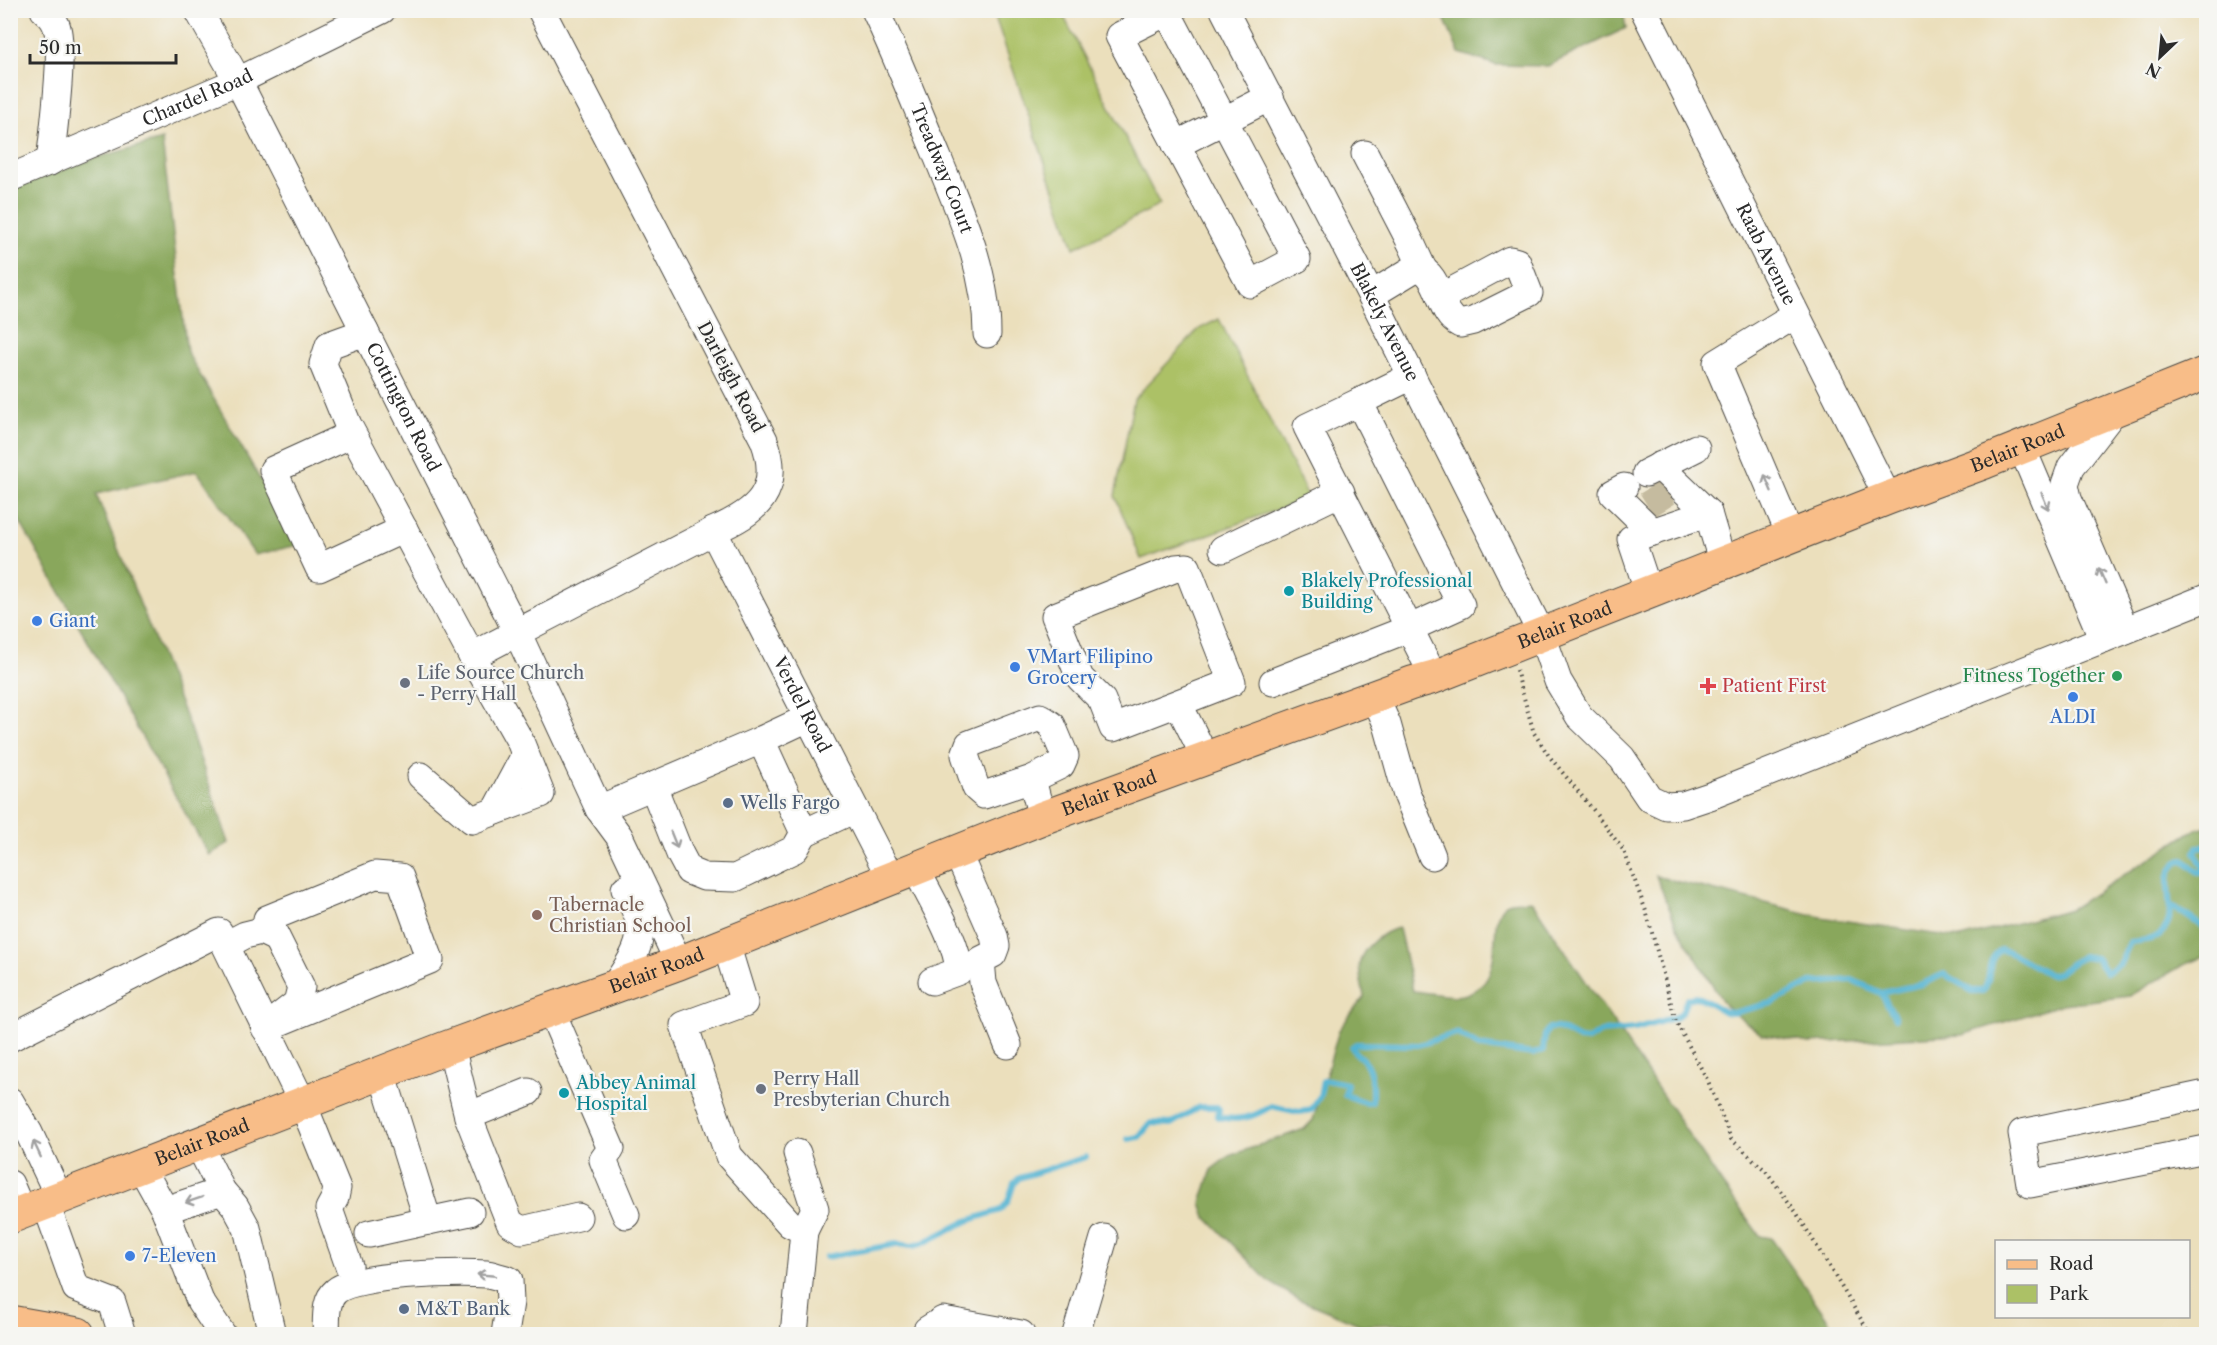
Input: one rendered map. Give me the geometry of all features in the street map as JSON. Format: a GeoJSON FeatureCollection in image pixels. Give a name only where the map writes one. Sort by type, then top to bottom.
{"type":"FeatureCollection","features":[{"type":"Feature","properties":{"kind":"main road","name":"Belair Road"},"geometry":{"type":"LineString","coordinates":[[30,1203],[141,1167],[452,1046],[679,963],[1042,818],[1434,677],[1888,498],[2022,448],[2206,373]]}},
{"type":"Feature","properties":{"kind":"main road"},"geometry":{"type":"LineString","coordinates":[[10,1322],[78,1335]]}},
{"type":"Feature","properties":{"kind":"street"},"geometry":{"type":"LineString","coordinates":[[44,10],[57,26],[58,43],[56,107],[50,162]]}},
{"type":"Feature","properties":{"kind":"street","name":"Cottington Road"},"geometry":{"type":"LineString","coordinates":[[198,10],[238,81],[517,633],[599,809],[619,836],[679,963]]}},
{"type":"Feature","properties":{"kind":"street","name":"Chardel Road"},"geometry":{"type":"LineString","coordinates":[[10,178],[238,81],[382,10]]}},
{"type":"Feature","properties":{"kind":"street","name":"Darleigh Road"},"geometry":{"type":"LineString","coordinates":[[472,656],[733,522],[750,511],[763,497],[771,479],[771,459],[764,440],[541,10]]}},
{"type":"Feature","properties":{"kind":"street","name":"Treadway Court"},"geometry":{"type":"LineString","coordinates":[[874,10],[899,62],[976,256],[987,312],[987,334]]}},
{"type":"Feature","properties":{"kind":"street","name":"Blakely Avenue"},"geometry":{"type":"LineString","coordinates":[[1224,10],[1542,635],[1557,681],[1579,716],[1622,758],[1649,798],[1666,806],[1683,805],[1710,796],[2206,598]]}},
{"type":"Feature","properties":{"kind":"street","name":"Raab Avenue"},"geometry":{"type":"LineString","coordinates":[[1644,10],[1888,498]]}},
{"type":"Feature","properties":{"kind":"street"},"geometry":{"type":"LineString","coordinates":[[1167,12],[1297,259],[1250,284],[1176,145],[1119,36],[1167,12]]}},
{"type":"Feature","properties":{"kind":"street"},"geometry":{"type":"LineString","coordinates":[[1176,145],[1270,97]]}},
{"type":"Feature","properties":{"kind":"street"},"geometry":{"type":"LineString","coordinates":[[1365,154],[1423,269]]}},
{"type":"Feature","properties":{"kind":"street"},"geometry":{"type":"LineString","coordinates":[[1371,295],[1417,267],[1432,277],[1441,297]]}},
{"type":"Feature","properties":{"kind":"street"},"geometry":{"type":"LineString","coordinates":[[1791,537],[1717,363],[1795,315]]}},
{"type":"Feature","properties":{"kind":"street"},"geometry":{"type":"LineString","coordinates":[[365,332],[328,345],[323,364],[352,434],[520,741],[541,794],[472,820],[421,776]]}},
{"type":"Feature","properties":{"kind":"street"},"geometry":{"type":"LineString","coordinates":[[1412,376],[1307,427],[1434,677]]}},
{"type":"Feature","properties":{"kind":"street"},"geometry":{"type":"LineString","coordinates":[[1274,682],[1408,629],[1461,605],[1359,402]]}},
{"type":"Feature","properties":{"kind":"street"},"geometry":{"type":"LineString","coordinates":[[2114,634],[2065,484],[2071,467],[2115,410]]}},
{"type":"Feature","properties":{"kind":"street"},"geometry":{"type":"LineString","coordinates":[[352,434],[273,470],[319,568],[404,529]]}},
{"type":"Feature","properties":{"kind":"street"},"geometry":{"type":"LineString","coordinates":[[1696,448],[1613,493],[1656,505],[1708,513]]}},
{"type":"Feature","properties":{"kind":"street"},"geometry":{"type":"LineString","coordinates":[[2022,448],[2114,634]]}},
{"type":"Feature","properties":{"kind":"street"},"geometry":{"type":"LineString","coordinates":[[1643,475],[1656,505]]}},
{"type":"Feature","properties":{"kind":"street"},"geometry":{"type":"LineString","coordinates":[[1223,549],[1341,492]]}},
{"type":"Feature","properties":{"kind":"street"},"geometry":{"type":"LineString","coordinates":[[1656,505],[1708,513]]}},
{"type":"Feature","properties":{"kind":"street"},"geometry":{"type":"LineString","coordinates":[[1649,593],[1631,539],[1656,505]]}},
{"type":"Feature","properties":{"kind":"street"},"geometry":{"type":"LineString","coordinates":[[1708,513],[1723,564]]}},
{"type":"Feature","properties":{"kind":"street","name":"Verdel Road"},"geometry":{"type":"LineString","coordinates":[[712,531],[855,809],[948,934],[959,960],[959,971],[932,981]]}},
{"type":"Feature","properties":{"kind":"street"},"geometry":{"type":"LineString","coordinates":[[1186,567],[1232,682],[1178,703],[1113,728],[1102,700],[1080,678],[1055,616],[1176,568],[1186,567]]}},
{"type":"Feature","properties":{"kind":"street"},"geometry":{"type":"LineString","coordinates":[[1375,697],[1387,724],[1406,792],[1431,856]]}},
{"type":"Feature","properties":{"kind":"street"},"geometry":{"type":"LineString","coordinates":[[1178,703],[1206,759]]}},
{"type":"Feature","properties":{"kind":"street"},"geometry":{"type":"LineString","coordinates":[[599,809],[808,718]]}},
{"type":"Feature","properties":{"kind":"street"},"geometry":{"type":"LineString","coordinates":[[761,740],[804,832]]}},
{"type":"Feature","properties":{"kind":"street"},"geometry":{"type":"LineString","coordinates":[[1032,779],[1042,818]]}},
{"type":"Feature","properties":{"kind":"street"},"geometry":{"type":"LineString","coordinates":[[653,786],[689,871],[704,877],[735,878],[795,849],[804,832],[855,809]]}},
{"type":"Feature","properties":{"kind":"street","name":"Cottington Road"},"geometry":{"type":"LineString","coordinates":[[599,809],[604,840],[639,921],[640,935],[637,947],[614,987]]}},
{"type":"Feature","properties":{"kind":"street"},"geometry":{"type":"LineString","coordinates":[[957,852],[994,936],[996,946],[993,954],[981,960],[983,983],[1008,1044]]}},
{"type":"Feature","properties":{"kind":"street"},"geometry":{"type":"LineString","coordinates":[[10,1038],[222,939],[272,928],[375,875],[400,878],[430,960],[265,1028]]}},
{"type":"Feature","properties":{"kind":"street"},"geometry":{"type":"LineString","coordinates":[[265,1028],[297,1003],[301,987],[272,928]]}},
{"type":"Feature","properties":{"kind":"street"},"geometry":{"type":"LineString","coordinates":[[222,939],[303,1104],[337,1188],[329,1209],[349,1266]]}},
{"type":"Feature","properties":{"kind":"street"},"geometry":{"type":"LineString","coordinates":[[726,944],[744,1003],[684,1025],[729,1156],[790,1224],[804,1231]]}},
{"type":"Feature","properties":{"kind":"street"},"geometry":{"type":"LineString","coordinates":[[301,987],[315,993],[340,997]]}},
{"type":"Feature","properties":{"kind":"street"},"geometry":{"type":"LineString","coordinates":[[551,1010],[611,1149],[603,1160],[626,1215]]}},
{"type":"Feature","properties":{"kind":"street"},"geometry":{"type":"LineString","coordinates":[[452,1046],[468,1116],[510,1223],[522,1230],[578,1217]]}},
{"type":"Feature","properties":{"kind":"street"},"geometry":{"type":"LineString","coordinates":[[382,1073],[428,1221]]}},
{"type":"Feature","properties":{"kind":"street"},"geometry":{"type":"LineString","coordinates":[[468,1116],[528,1092]]}},
{"type":"Feature","properties":{"kind":"street"},"geometry":{"type":"LineString","coordinates":[[2206,1094],[2022,1133],[2030,1184],[2206,1149]]}},
{"type":"Feature","properties":{"kind":"street"},"geometry":{"type":"LineString","coordinates":[[10,1101],[29,1133],[30,1203],[76,1288],[112,1302],[122,1335]]}},
{"type":"Feature","properties":{"kind":"street"},"geometry":{"type":"LineString","coordinates":[[199,1144],[222,1191],[235,1206],[247,1228],[272,1335]]}},
{"type":"Feature","properties":{"kind":"street"},"geometry":{"type":"LineString","coordinates":[[794,1335],[804,1231],[815,1209],[797,1154]]}},
{"type":"Feature","properties":{"kind":"street"},"geometry":{"type":"LineString","coordinates":[[141,1167],[165,1210],[200,1301],[222,1335]]}},
{"type":"Feature","properties":{"kind":"street"},"geometry":{"type":"LineString","coordinates":[[165,1210],[222,1191]]}},
{"type":"Feature","properties":{"kind":"street"},"geometry":{"type":"LineString","coordinates":[[369,1234],[470,1212]]}},
{"type":"Feature","properties":{"kind":"street"},"geometry":{"type":"LineString","coordinates":[[1076,1335],[1104,1238]]}},
{"type":"Feature","properties":{"kind":"street"},"geometry":{"type":"LineString","coordinates":[[326,1335],[328,1301],[337,1290],[361,1281],[400,1276],[488,1274],[509,1280],[510,1302],[505,1335]]}},
{"type":"Feature","properties":{"kind":"street"},"geometry":{"type":"LineString","coordinates":[[926,1335],[927,1330],[943,1320],[1021,1335]]}},
{"type":"Feature","properties":{"kind":"path"},"geometry":{"type":"LineString","coordinates":[[1510,647],[1534,733],[1549,756],[1624,851],[1647,914],[1676,1022],[1708,1082],[1731,1139],[1766,1171],[1796,1212],[1870,1335]]}},
{"type":"Feature","properties":{"kind":"green space"},"geometry":{"type":"Polygon","coordinates":[[[993,11],[1061,11],[1160,205],[1074,248],[993,11]]]}},
{"type":"Feature","properties":{"kind":"green space"},"geometry":{"type":"Polygon","coordinates":[[[1441,11],[1623,11],[1626,28],[1548,66],[1496,65],[1459,53],[1441,11]]]}},
{"type":"Feature","properties":{"kind":"green space"},"geometry":{"type":"Polygon","coordinates":[[[162,140],[187,352],[298,545],[255,555],[197,471],[96,494],[188,723],[229,843],[209,855],[11,506],[10,189],[95,158],[162,140]]]}},
{"type":"Feature","properties":{"kind":"green space"},"geometry":{"type":"Polygon","coordinates":[[[1219,319],[1309,498],[1141,559],[1115,496],[1134,399],[1199,329],[1219,319]]]}},
{"type":"Feature","properties":{"kind":"green space"},"geometry":{"type":"Polygon","coordinates":[[[2206,827],[2206,956],[2183,965],[2130,996],[2063,1004],[1962,1035],[1809,1043],[1761,1034],[1726,1007],[1677,927],[1656,876],[1821,917],[1960,938],[2071,909],[2191,832],[2206,827]]]}},
{"type":"Feature","properties":{"kind":"green space"},"geometry":{"type":"Polygon","coordinates":[[[1531,900],[1722,1184],[1760,1236],[1771,1238],[1838,1334],[1453,1334],[1414,1324],[1361,1325],[1298,1299],[1268,1281],[1206,1217],[1201,1203],[1212,1169],[1229,1156],[1304,1129],[1313,1120],[1339,1030],[1364,997],[1360,960],[1374,941],[1399,928],[1413,991],[1463,995],[1478,987],[1488,976],[1493,963],[1500,910],[1508,903],[1531,900]]]}},
{"type":"Feature","properties":{"kind":"waterway"},"geometry":{"type":"LineString","coordinates":[[1128,1139],[1139,1137],[1151,1123],[1171,1124],[1199,1107],[1217,1107],[1218,1117],[1233,1119],[1252,1116],[1271,1106],[1299,1112],[1311,1110],[1320,1096],[1323,1081],[1347,1084],[1345,1095],[1367,1103],[1372,1102],[1372,1081],[1365,1062],[1352,1047],[1356,1044],[1418,1045],[1457,1033],[1479,1046],[1533,1054],[1543,1050],[1545,1034],[1549,1028],[1558,1028],[1579,1039],[1588,1040],[1601,1032],[1635,1029],[1676,1017],[1682,1012],[1687,999],[1694,997],[1732,1013],[1772,1003],[1811,983],[1852,980],[1881,993],[1922,984],[1944,974],[1972,991],[1983,991],[1993,959],[2001,950],[2009,952],[2050,975],[2058,973],[2082,956],[2096,958],[2106,973],[2120,964],[2130,942],[2154,938],[2164,930],[2169,920],[2168,886],[2173,866],[2183,859],[2198,872],[2204,872],[2195,852],[2197,847],[2206,847]]}},
{"type":"Feature","properties":{"kind":"waterway"},"geometry":{"type":"LineString","coordinates":[[2170,907],[2206,928]]}},
{"type":"Feature","properties":{"kind":"waterway"},"geometry":{"type":"LineString","coordinates":[[1881,993],[1895,1018]]}},
{"type":"Feature","properties":{"kind":"waterway"},"geometry":{"type":"LineString","coordinates":[[826,1257],[896,1244],[912,1246],[921,1244],[967,1221],[1001,1210],[1008,1201],[1014,1183],[1019,1178],[1086,1157]]}},
{"type":"Feature","properties":{"kind":"tunnel"},"geometry":{"type":"LineString","coordinates":[[1647,505],[1668,492]]}},
{"type":"Feature","properties":{"kind":"place","name":"Blakely Professional Building"},"geometry":{"type":"Point","coordinates":[1289,591]}},
{"type":"Feature","properties":{"kind":"place","name":"Giant"},"geometry":{"type":"Point","coordinates":[37,621]}},
{"type":"Feature","properties":{"kind":"place","name":"VMart Filipino Grocery"},"geometry":{"type":"Point","coordinates":[1015,667]}},
{"type":"Feature","properties":{"kind":"place","name":"Fitness Together"},"geometry":{"type":"Point","coordinates":[2117,676]}},
{"type":"Feature","properties":{"kind":"place","name":"Life Source Church - Perry Hall"},"geometry":{"type":"Point","coordinates":[405,683]}},
{"type":"Feature","properties":{"kind":"place","name":"Patient First"},"geometry":{"type":"Point","coordinates":[1708,686]}},
{"type":"Feature","properties":{"kind":"place","name":"ALDI"},"geometry":{"type":"Point","coordinates":[2073,697]}},
{"type":"Feature","properties":{"kind":"place","name":"Wells Fargo"},"geometry":{"type":"Point","coordinates":[728,803]}},
{"type":"Feature","properties":{"kind":"place","name":"Tabernacle Christian School"},"geometry":{"type":"Point","coordinates":[537,915]}},
{"type":"Feature","properties":{"kind":"place","name":"Perry Hall Presbyterian Church"},"geometry":{"type":"Point","coordinates":[761,1089]}},
{"type":"Feature","properties":{"kind":"place","name":"Abbey Animal Hospital"},"geometry":{"type":"Point","coordinates":[564,1093]}},
{"type":"Feature","properties":{"kind":"place","name":"7-Eleven"},"geometry":{"type":"Point","coordinates":[130,1256]}},
{"type":"Feature","properties":{"kind":"place","name":"M&T Bank"},"geometry":{"type":"Point","coordinates":[404,1309]}}]}
